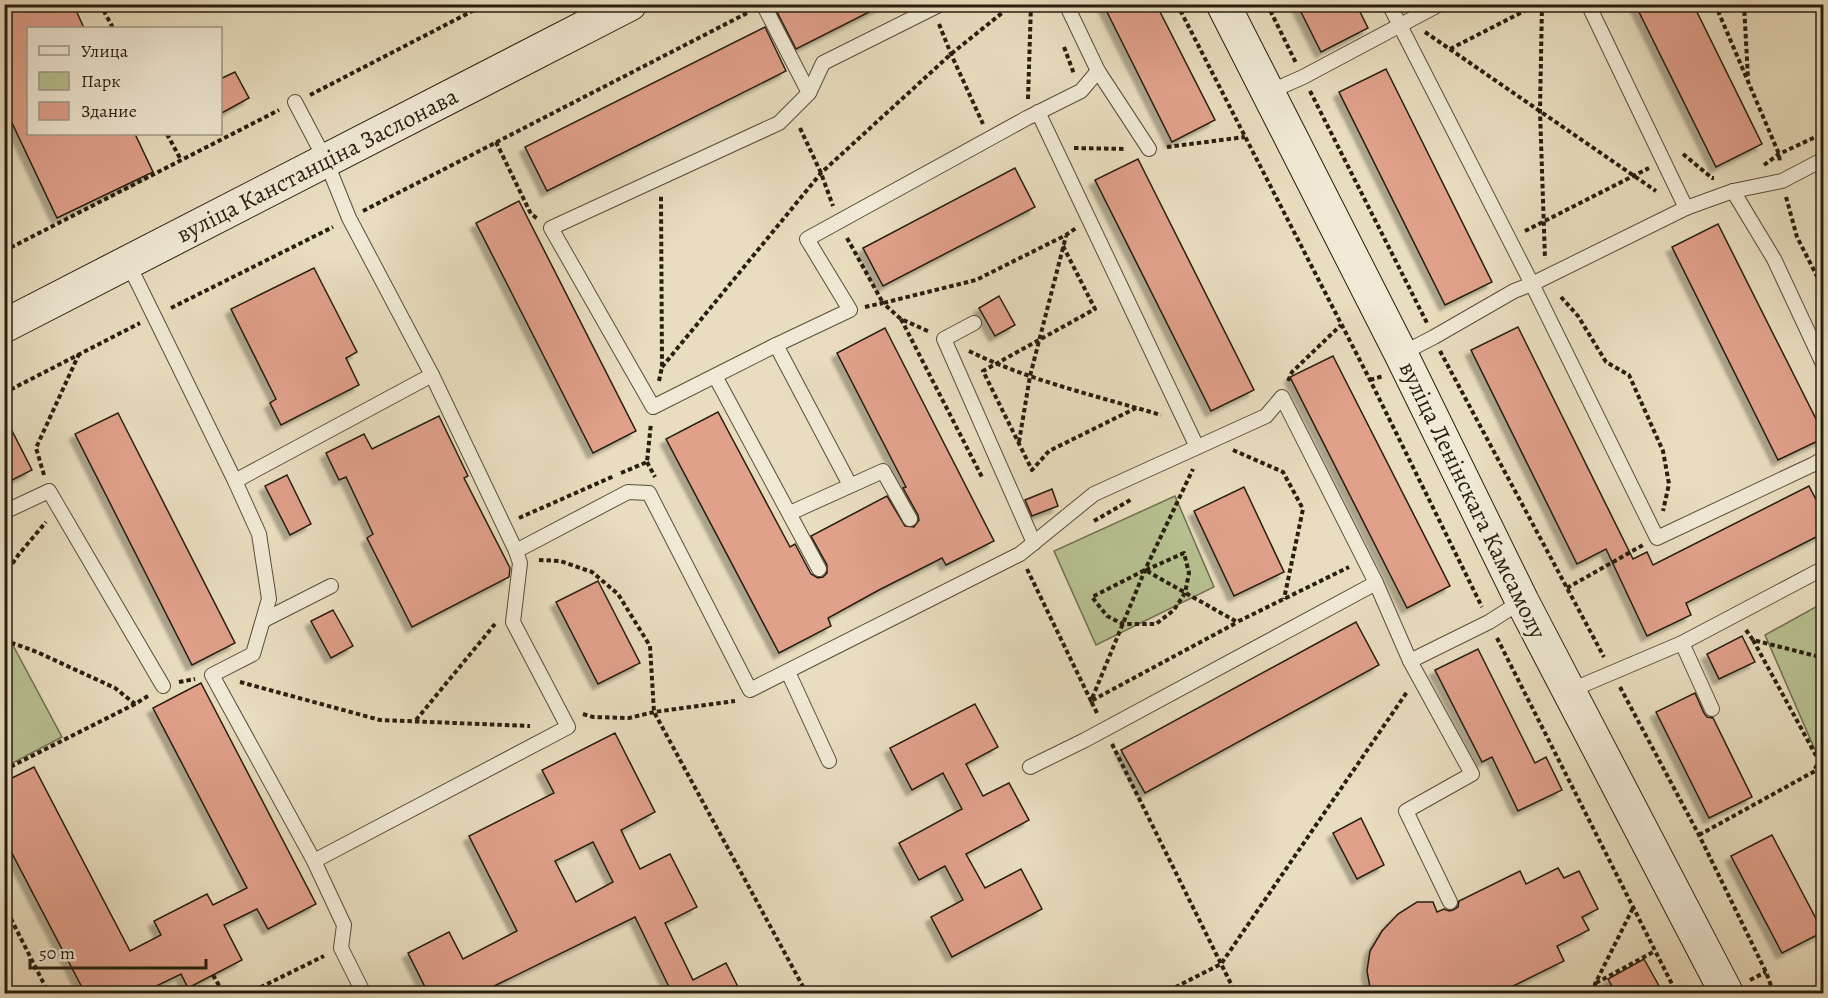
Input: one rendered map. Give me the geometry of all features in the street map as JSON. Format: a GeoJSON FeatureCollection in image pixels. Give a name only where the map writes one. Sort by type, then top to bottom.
{"type":"FeatureCollection","features":[{"type":"Feature","properties":{"kind":"main road","name":"вуліца Канстанціна Заслонава"},"geometry":{"type":"LineString","coordinates":[[4,326],[630,4]]}},
{"type":"Feature","properties":{"kind":"main road","name":"вуліца Ленінскага Камсамолу"},"geometry":{"type":"LineString","coordinates":[[1223,4],[1401,354],[1522,601],[1727,993]]}},
{"type":"Feature","properties":{"kind":"lane"},"geometry":{"type":"LineString","coordinates":[[1066,4],[1098,71],[1149,149]]}},
{"type":"Feature","properties":{"kind":"lane"},"geometry":{"type":"LineString","coordinates":[[1389,4],[1532,284],[1657,538],[1824,458]]}},
{"type":"Feature","properties":{"kind":"lane"},"geometry":{"type":"LineString","coordinates":[[1267,93],[1303,77],[1440,4]]}},
{"type":"Feature","properties":{"kind":"lane"},"geometry":{"type":"LineString","coordinates":[[1588,4],[1686,208]]}},
{"type":"Feature","properties":{"kind":"lane"},"geometry":{"type":"LineString","coordinates":[[758,7],[809,93]]}},
{"type":"Feature","properties":{"kind":"lane"},"geometry":{"type":"LineString","coordinates":[[937,7],[823,63],[809,93],[779,123],[551,228],[653,407],[850,310],[807,239],[990,138],[1081,91],[1098,71]]}},
{"type":"Feature","properties":{"kind":"lane"},"geometry":{"type":"LineString","coordinates":[[295,102],[326,161],[349,218],[432,375],[516,550],[520,563],[513,622],[568,727],[314,861]]}},
{"type":"Feature","properties":{"kind":"lane"},"geometry":{"type":"LineString","coordinates":[[1033,115],[1197,447]]}},
{"type":"Feature","properties":{"kind":"lane"},"geometry":{"type":"LineString","coordinates":[[1401,354],[1514,291],[1686,208],[1733,191],[1782,181],[1824,159]]}},
{"type":"Feature","properties":{"kind":"lane"},"geometry":{"type":"LineString","coordinates":[[1733,191],[1774,259],[1824,366]]}},
{"type":"Feature","properties":{"kind":"lane"},"geometry":{"type":"LineString","coordinates":[[128,263],[259,534],[269,599],[253,654],[212,675],[314,861],[344,925],[341,948],[364,993]]}},
{"type":"Feature","properties":{"kind":"lane"},"geometry":{"type":"LineString","coordinates":[[974,323],[944,339],[1034,543]]}},
{"type":"Feature","properties":{"kind":"lane"},"geometry":{"type":"LineString","coordinates":[[776,345],[850,485]]}},
{"type":"Feature","properties":{"kind":"lane"},"geometry":{"type":"LineString","coordinates":[[235,481],[432,375]]}},
{"type":"Feature","properties":{"kind":"lane"},"geometry":{"type":"LineString","coordinates":[[715,376],[819,569]]}},
{"type":"Feature","properties":{"kind":"lane"},"geometry":{"type":"LineString","coordinates":[[516,550],[628,492],[649,493],[750,690],[1020,554],[1094,494],[1266,416],[1282,397],[1376,583],[1410,661],[1472,774],[1406,811],[1450,902]]}},
{"type":"Feature","properties":{"kind":"lane"},"geometry":{"type":"LineString","coordinates":[[790,513],[883,471],[909,519]]}},
{"type":"Feature","properties":{"kind":"lane"},"geometry":{"type":"LineString","coordinates":[[4,512],[49,491],[163,686]]}},
{"type":"Feature","properties":{"kind":"lane"},"geometry":{"type":"LineString","coordinates":[[1569,691],[1682,643],[1824,568]]}},
{"type":"Feature","properties":{"kind":"lane"},"geometry":{"type":"LineString","coordinates":[[1030,767],[1376,583]]}},
{"type":"Feature","properties":{"kind":"lane"},"geometry":{"type":"LineString","coordinates":[[264,620],[331,586]]}},
{"type":"Feature","properties":{"kind":"lane"},"geometry":{"type":"LineString","coordinates":[[1410,661],[1489,622],[1522,601]]}},
{"type":"Feature","properties":{"kind":"lane"},"geometry":{"type":"LineString","coordinates":[[1682,643],[1712,709]]}},
{"type":"Feature","properties":{"kind":"lane"},"geometry":{"type":"LineString","coordinates":[[788,672],[829,761]]}},
{"type":"Feature","properties":{"kind":"path"},"geometry":{"type":"LineString","coordinates":[[100,4],[112,27]]}},
{"type":"Feature","properties":{"kind":"path"},"geometry":{"type":"LineString","coordinates":[[4,250],[486,4]]}},
{"type":"Feature","properties":{"kind":"path"},"geometry":{"type":"LineString","coordinates":[[662,367],[821,173],[951,54],[1002,13],[1005,4]]}},
{"type":"Feature","properties":{"kind":"path"},"geometry":{"type":"LineString","coordinates":[[1031,4],[1033,115]]}},
{"type":"Feature","properties":{"kind":"path"},"geometry":{"type":"LineString","coordinates":[[1177,4],[1677,993]]}},
{"type":"Feature","properties":{"kind":"path"},"geometry":{"type":"LineString","coordinates":[[1267,4],[1444,359],[1699,835],[1774,993]]}},
{"type":"Feature","properties":{"kind":"path"},"geometry":{"type":"LineString","coordinates":[[1450,49],[1540,4],[1540,111],[1546,277],[1578,316],[1606,362],[1629,375],[1663,451],[1669,484],[1657,538],[1567,588]]}},
{"type":"Feature","properties":{"kind":"path"},"geometry":{"type":"LineString","coordinates":[[1715,4],[1779,154],[1782,181],[1797,237],[1824,290]]}},
{"type":"Feature","properties":{"kind":"path"},"geometry":{"type":"LineString","coordinates":[[1744,4],[1748,82]]}},
{"type":"Feature","properties":{"kind":"path"},"geometry":{"type":"LineString","coordinates":[[4,393],[758,7]]}},
{"type":"Feature","properties":{"kind":"path"},"geometry":{"type":"LineString","coordinates":[[937,7],[951,54],[990,138]]}},
{"type":"Feature","properties":{"kind":"path"},"geometry":{"type":"LineString","coordinates":[[1416,17],[1421,29],[1633,175],[1664,195],[1676,189]]}},
{"type":"Feature","properties":{"kind":"path"},"geometry":{"type":"LineString","coordinates":[[792,111],[821,173],[838,221],[883,303],[902,319],[996,364],[1185,422]]}},
{"type":"Feature","properties":{"kind":"path"},"geometry":{"type":"LineString","coordinates":[[1761,167],[1779,154],[1824,133]]}},
{"type":"Feature","properties":{"kind":"path"},"geometry":{"type":"LineString","coordinates":[[168,135],[181,160]]}},
{"type":"Feature","properties":{"kind":"path"},"geometry":{"type":"LineString","coordinates":[[496,142],[531,214],[551,228]]}},
{"type":"Feature","properties":{"kind":"path"},"geometry":{"type":"LineString","coordinates":[[1678,146],[1684,156],[1712,178],[1722,177]]}},
{"type":"Feature","properties":{"kind":"path"},"geometry":{"type":"LineString","coordinates":[[1509,239],[1663,162]]}},
{"type":"Feature","properties":{"kind":"path"},"geometry":{"type":"LineString","coordinates":[[658,483],[647,462],[653,407],[662,367],[661,178]]}},
{"type":"Feature","properties":{"kind":"path"},"geometry":{"type":"LineString","coordinates":[[850,310],[976,280],[1066,235],[1038,340],[1019,443]]}},
{"type":"Feature","properties":{"kind":"path"},"geometry":{"type":"LineString","coordinates":[[1063,246],[1095,309],[983,371],[1032,470],[1049,451],[1136,408]]}},
{"type":"Feature","properties":{"kind":"path"},"geometry":{"type":"LineString","coordinates":[[902,319],[988,488]]}},
{"type":"Feature","properties":{"kind":"path"},"geometry":{"type":"LineString","coordinates":[[1282,397],[1292,372],[1341,325]]}},
{"type":"Feature","properties":{"kind":"path"},"geometry":{"type":"LineString","coordinates":[[49,491],[36,448],[79,354]]}},
{"type":"Feature","properties":{"kind":"path"},"geometry":{"type":"LineString","coordinates":[[1232,450],[1283,472],[1303,509],[1284,599]]}},
{"type":"Feature","properties":{"kind":"path"},"geometry":{"type":"LineString","coordinates":[[504,525],[647,462]]}},
{"type":"Feature","properties":{"kind":"path"},"geometry":{"type":"LineString","coordinates":[[1090,701],[1145,570],[1195,464],[1185,470]]}},
{"type":"Feature","properties":{"kind":"path"},"geometry":{"type":"LineString","coordinates":[[1091,522],[1133,499]]}},
{"type":"Feature","properties":{"kind":"path"},"geometry":{"type":"LineString","coordinates":[[4,576],[19,554],[58,508]]}},
{"type":"Feature","properties":{"kind":"path"},"geometry":{"type":"LineString","coordinates":[[1184,553],[1189,573],[1185,593],[1174,610],[1156,624],[1123,624],[1107,616],[1092,597],[1184,553]]}},
{"type":"Feature","properties":{"kind":"path"},"geometry":{"type":"LineString","coordinates":[[1020,554],[1090,701],[1236,993]]}},
{"type":"Feature","properties":{"kind":"path"},"geometry":{"type":"LineString","coordinates":[[536,560],[560,561],[592,572],[618,594],[650,646],[654,712],[807,993]]}},
{"type":"Feature","properties":{"kind":"path"},"geometry":{"type":"LineString","coordinates":[[1090,701],[1237,622],[1364,560]]}},
{"type":"Feature","properties":{"kind":"path"},"geometry":{"type":"LineString","coordinates":[[1145,570],[1237,622]]}},
{"type":"Feature","properties":{"kind":"path"},"geometry":{"type":"LineString","coordinates":[[415,720],[516,599]]}},
{"type":"Feature","properties":{"kind":"path"},"geometry":{"type":"LineString","coordinates":[[1736,614],[1819,761]]}},
{"type":"Feature","properties":{"kind":"path"},"geometry":{"type":"LineString","coordinates":[[4,640],[37,652],[116,688],[135,704]]}},
{"type":"Feature","properties":{"kind":"path"},"geometry":{"type":"LineString","coordinates":[[1752,640],[1824,658]]}},
{"type":"Feature","properties":{"kind":"path"},"geometry":{"type":"LineString","coordinates":[[4,770],[135,704],[163,686],[212,675],[380,720],[568,727]]}},
{"type":"Feature","properties":{"kind":"path"},"geometry":{"type":"LineString","coordinates":[[1162,993],[1221,964],[1418,675]]}},
{"type":"Feature","properties":{"kind":"path"},"geometry":{"type":"LineString","coordinates":[[575,712],[593,717],[629,718],[654,712],[742,700]]}},
{"type":"Feature","properties":{"kind":"path"},"geometry":{"type":"LineString","coordinates":[[1815,771],[1824,751]]}},
{"type":"Feature","properties":{"kind":"path"},"geometry":{"type":"LineString","coordinates":[[1699,835],[1824,766]]}},
{"type":"Feature","properties":{"kind":"path"},"geometry":{"type":"LineString","coordinates":[[4,905],[49,993]]}},
{"type":"Feature","properties":{"kind":"path"},"geometry":{"type":"LineString","coordinates":[[1594,993],[1595,984],[1633,908]]}},
{"type":"Feature","properties":{"kind":"path"},"geometry":{"type":"LineString","coordinates":[[247,993],[341,948]]}},
{"type":"Feature","properties":{"kind":"path"},"geometry":{"type":"LineString","coordinates":[[1595,984],[1655,951]]}},
{"type":"Feature","properties":{"kind":"path"},"geometry":{"type":"LineString","coordinates":[[213,975],[224,993]]}},
{"type":"Feature","properties":{"kind":"green space"},"geometry":{"type":"Polygon","coordinates":[[[1175,496],[1214,587],[1096,645],[1054,551],[1175,496]]]}},
{"type":"Feature","properties":{"kind":"green space"},"geometry":{"type":"Polygon","coordinates":[[[1823,603],[1824,757],[1819,759],[1765,635],[1823,603]]]}},
{"type":"Feature","properties":{"kind":"green space"},"geometry":{"type":"Polygon","coordinates":[[[8,636],[62,737],[5,767],[4,638],[8,636]]]}},
{"type":"Feature","properties":{"kind":"building"},"geometry":{"type":"Polygon","coordinates":[[[4,4],[73,4],[84,27],[27,27],[27,135],[135,135],[153,172],[57,218],[4,106],[4,4]]]}},
{"type":"Feature","properties":{"kind":"building"},"geometry":{"type":"Polygon","coordinates":[[[773,4],[885,4],[796,49],[773,4]]]}},
{"type":"Feature","properties":{"kind":"building"},"geometry":{"type":"Polygon","coordinates":[[[1103,4],[1156,4],[1215,120],[1172,142],[1103,4]]]}},
{"type":"Feature","properties":{"kind":"building"},"geometry":{"type":"Polygon","coordinates":[[[1297,4],[1356,4],[1368,28],[1321,52],[1297,4]]]}},
{"type":"Feature","properties":{"kind":"building"},"geometry":{"type":"Polygon","coordinates":[[[1635,4],[1693,4],[1762,144],[1716,167],[1635,4]]]}},
{"type":"Feature","properties":{"kind":"building"},"geometry":{"type":"Polygon","coordinates":[[[765,27],[786,71],[547,191],[525,147],[765,27]]]}},
{"type":"Feature","properties":{"kind":"building"},"geometry":{"type":"Polygon","coordinates":[[[1386,69],[1492,282],[1445,305],[1339,92],[1386,69]]]}},
{"type":"Feature","properties":{"kind":"building"},"geometry":{"type":"Polygon","coordinates":[[[235,72],[249,98],[222,113],[222,78],[235,72]]]}},
{"type":"Feature","properties":{"kind":"building"},"geometry":{"type":"Polygon","coordinates":[[[1138,159],[1254,390],[1211,411],[1095,180],[1138,159]]]}},
{"type":"Feature","properties":{"kind":"building"},"geometry":{"type":"Polygon","coordinates":[[[1015,168],[1035,207],[883,286],[863,248],[1015,168]]]}},
{"type":"Feature","properties":{"kind":"building"},"geometry":{"type":"Polygon","coordinates":[[[519,201],[636,431],[593,453],[476,223],[519,201]]]}},
{"type":"Feature","properties":{"kind":"building"},"geometry":{"type":"Polygon","coordinates":[[[1718,224],[1824,435],[1824,438],[1778,460],[1672,247],[1718,224]]]}},
{"type":"Feature","properties":{"kind":"building"},"geometry":{"type":"Polygon","coordinates":[[[314,268],[357,352],[346,358],[359,385],[281,425],[270,403],[276,399],[231,309],[314,268]]]}},
{"type":"Feature","properties":{"kind":"building"},"geometry":{"type":"Polygon","coordinates":[[[999,296],[1015,325],[995,336],[979,308],[999,296]]]}},
{"type":"Feature","properties":{"kind":"building"},"geometry":{"type":"Polygon","coordinates":[[[1518,327],[1633,559],[1647,552],[1653,565],[1809,486],[1824,515],[1824,533],[1686,603],[1691,615],[1647,636],[1606,549],[1577,564],[1471,350],[1518,327]]]}},
{"type":"Feature","properties":{"kind":"building"},"geometry":{"type":"Polygon","coordinates":[[[885,328],[994,541],[946,565],[942,558],[879,590],[828,618],[831,626],[779,653],[666,439],[718,412],[790,547],[795,544],[811,574],[818,578],[823,577],[827,573],[827,565],[811,536],[887,496],[905,526],[914,527],[919,520],[903,488],[906,487],[837,353],[885,328]]]}},
{"type":"Feature","properties":{"kind":"building"},"geometry":{"type":"Polygon","coordinates":[[[1333,356],[1450,586],[1407,608],[1290,377],[1333,356]]]}},
{"type":"Feature","properties":{"kind":"building"},"geometry":{"type":"Polygon","coordinates":[[[118,413],[235,643],[192,665],[75,434],[118,413]]]}},
{"type":"Feature","properties":{"kind":"building"},"geometry":{"type":"Polygon","coordinates":[[[4,415],[32,470],[4,484],[4,415]]]}},
{"type":"Feature","properties":{"kind":"building"},"geometry":{"type":"Polygon","coordinates":[[[439,416],[468,476],[464,478],[510,568],[509,577],[412,627],[367,538],[373,534],[346,477],[339,480],[326,453],[364,434],[372,449],[439,416]]]}},
{"type":"Feature","properties":{"kind":"building"},"geometry":{"type":"Polygon","coordinates":[[[287,475],[311,524],[290,535],[265,486],[287,475]]]}},
{"type":"Feature","properties":{"kind":"building"},"geometry":{"type":"Polygon","coordinates":[[[1244,487],[1284,572],[1234,596],[1194,511],[1244,487]]]}},
{"type":"Feature","properties":{"kind":"building"},"geometry":{"type":"Polygon","coordinates":[[[1052,489],[1058,506],[1032,516],[1025,500],[1052,489]]]}},
{"type":"Feature","properties":{"kind":"building"},"geometry":{"type":"Polygon","coordinates":[[[598,581],[640,663],[598,684],[556,602],[598,581]]]}},
{"type":"Feature","properties":{"kind":"building"},"geometry":{"type":"Polygon","coordinates":[[[333,610],[353,646],[331,658],[311,621],[333,610]]]}},
{"type":"Feature","properties":{"kind":"building"},"geometry":{"type":"Polygon","coordinates":[[[1356,622],[1379,665],[1145,793],[1121,750],[1356,622]]]}},
{"type":"Feature","properties":{"kind":"building"},"geometry":{"type":"Polygon","coordinates":[[[1742,636],[1755,662],[1719,679],[1707,654],[1742,636]]]}},
{"type":"Feature","properties":{"kind":"building"},"geometry":{"type":"Polygon","coordinates":[[[1478,649],[1535,763],[1546,757],[1562,790],[1518,811],[1492,757],[1482,762],[1435,670],[1478,649]]]}},
{"type":"Feature","properties":{"kind":"building"},"geometry":{"type":"Polygon","coordinates":[[[201,683],[316,904],[268,929],[257,909],[224,925],[242,960],[188,988],[181,974],[142,993],[85,993],[4,838],[4,782],[34,767],[130,951],[161,935],[154,921],[207,894],[213,905],[247,888],[153,708],[201,683]]]}},
{"type":"Feature","properties":{"kind":"building"},"geometry":{"type":"Polygon","coordinates":[[[1695,693],[1704,713],[1707,717],[1713,718],[1752,797],[1709,818],[1656,712],[1695,693]]]}},
{"type":"Feature","properties":{"kind":"building"},"geometry":{"type":"Polygon","coordinates":[[[975,704],[998,747],[966,764],[983,796],[1009,783],[1029,820],[966,854],[985,888],[1021,869],[1042,909],[952,957],[931,917],[963,900],[945,866],[919,880],[899,843],[962,809],[943,773],[912,790],[890,748],[975,704]]]}},
{"type":"Feature","properties":{"kind":"building"},"geometry":{"type":"Polygon","coordinates":[[[615,733],[655,812],[621,830],[640,869],[670,854],[697,907],[665,923],[693,980],[726,963],[741,993],[666,993],[671,991],[635,917],[480,993],[428,993],[408,953],[449,932],[463,959],[517,931],[469,836],[554,793],[542,770],[615,733]],[[593,842],[555,861],[576,902],[613,882],[593,842]]]}},
{"type":"Feature","properties":{"kind":"building"},"geometry":{"type":"Polygon","coordinates":[[[1361,818],[1384,865],[1357,879],[1333,833],[1361,818]]]}},
{"type":"Feature","properties":{"kind":"building"},"geometry":{"type":"Polygon","coordinates":[[[1772,835],[1823,932],[1782,953],[1731,856],[1772,835]]]}},
{"type":"Feature","properties":{"kind":"building"},"geometry":{"type":"Polygon","coordinates":[[[1558,868],[1564,878],[1579,871],[1598,909],[1582,917],[1589,930],[1557,946],[1564,961],[1499,993],[1371,993],[1367,971],[1370,951],[1382,931],[1398,914],[1417,902],[1433,902],[1437,912],[1444,909],[1453,910],[1458,907],[1459,901],[1520,871],[1526,884],[1558,868]]]}},
{"type":"Feature","properties":{"kind":"building"},"geometry":{"type":"Polygon","coordinates":[[[1644,959],[1663,993],[1616,993],[1608,979],[1644,959]]]}}]}
